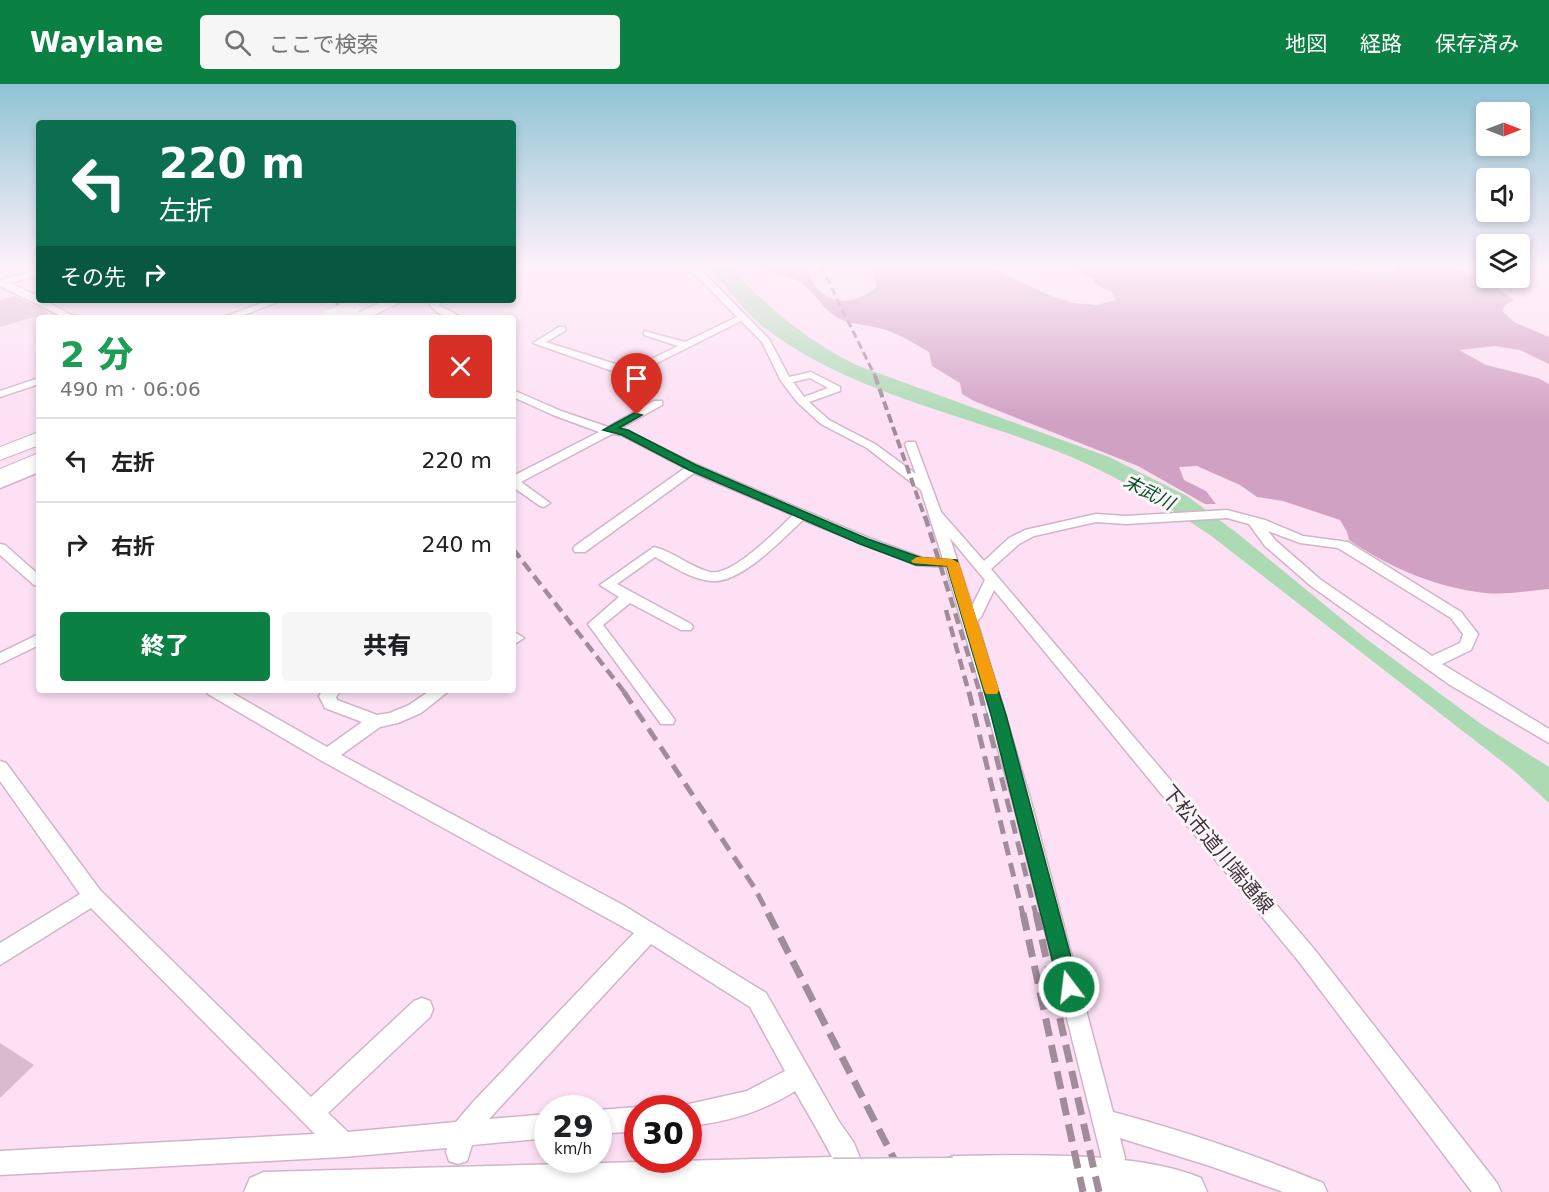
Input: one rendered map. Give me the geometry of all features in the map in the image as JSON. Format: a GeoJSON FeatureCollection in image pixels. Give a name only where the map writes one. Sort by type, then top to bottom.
{"type":"FeatureCollection","features":[{"type":"Feature","properties":{"kind":"highway"},"geometry":{"type":"LineString","coordinates":[[0,454],[36,439]]}},
{"type":"Feature","properties":{"kind":"highway"},"geometry":{"type":"LineString","coordinates":[[0,469],[36,453]]}},
{"type":"Feature","properties":{"kind":"highway"},"geometry":{"type":"LineString","coordinates":[[0,476],[36,460]]}},
{"type":"Feature","properties":{"kind":"main road"},"geometry":{"type":"LineString","coordinates":[[264,1192],[847,1184],[953,1176],[1049,1175],[1133,1181],[1187,1192]]}},
{"type":"Feature","properties":{"kind":"street"},"geometry":{"type":"LineString","coordinates":[[562,329],[537,343],[625,372],[633,372],[741,318],[771,348],[786,381],[802,401],[825,422],[871,446],[927,489]]}},
{"type":"Feature","properties":{"kind":"street"},"geometry":{"type":"LineString","coordinates":[[648,333],[685,345]]}},
{"type":"Feature","properties":{"kind":"street"},"geometry":{"type":"LineString","coordinates":[[786,381],[811,375],[836,389],[802,401]]}},
{"type":"Feature","properties":{"kind":"street"},"geometry":{"type":"LineString","coordinates":[[0,394],[36,382]]}},
{"type":"Feature","properties":{"kind":"street"},"geometry":{"type":"LineString","coordinates":[[516,394],[557,414],[609,430],[624,432],[693,468],[864,541],[921,562],[952,563]]}},
{"type":"Feature","properties":{"kind":"street"},"geometry":{"type":"LineString","coordinates":[[516,479],[568,454],[658,403]]}},
{"type":"Feature","properties":{"kind":"street"},"geometry":{"type":"LineString","coordinates":[[911,444],[937,515],[999,715],[1113,1158]]}},
{"type":"Feature","properties":{"kind":"street"},"geometry":{"type":"LineString","coordinates":[[580,549],[693,468]]}},
{"type":"Feature","properties":{"kind":"street"},"geometry":{"type":"LineString","coordinates":[[0,484],[36,469]]}},
{"type":"Feature","properties":{"kind":"street"},"geometry":{"type":"LineString","coordinates":[[516,483],[544,503]]}},
{"type":"Feature","properties":{"kind":"street"},"geometry":{"type":"LineString","coordinates":[[686,627],[607,585],[654,551],[711,577],[723,577],[752,558],[802,514]]}},
{"type":"Feature","properties":{"kind":"street"},"geometry":{"type":"LineString","coordinates":[[970,618],[974,617],[990,583],[989,574],[1014,541],[1030,533],[1096,518],[1126,520],[1172,515],[1227,514],[1300,538],[1319,542],[1329,540],[1344,545],[1456,615],[1472,634],[1466,646],[1431,663]]}},
{"type":"Feature","properties":{"kind":"street","name":"下松市道川端通線"},"geometry":{"type":"LineString","coordinates":[[937,515],[942,517],[1307,956],[1488,1192]]}},
{"type":"Feature","properties":{"kind":"street"},"geometry":{"type":"LineString","coordinates":[[1254,521],[1270,543],[1316,583],[1465,687],[1549,737]]}},
{"type":"Feature","properties":{"kind":"street"},"geometry":{"type":"LineString","coordinates":[[0,548],[36,579]]}},
{"type":"Feature","properties":{"kind":"street"},"geometry":{"type":"LineString","coordinates":[[628,597],[595,624],[667,720]]}},
{"type":"Feature","properties":{"kind":"street"},"geometry":{"type":"LineString","coordinates":[[0,659],[36,641]]}},
{"type":"Feature","properties":{"kind":"street"},"geometry":{"type":"LineString","coordinates":[[225,693],[328,756],[511,853],[649,932],[758,1000],[845,1152],[847,1184]]}},
{"type":"Feature","properties":{"kind":"street"},"geometry":{"type":"LineString","coordinates":[[330,693],[327,696],[331,704],[376,721]]}},
{"type":"Feature","properties":{"kind":"street"},"geometry":{"type":"LineString","coordinates":[[328,756],[376,721],[392,718],[415,709],[438,693]]}},
{"type":"Feature","properties":{"kind":"street"},"geometry":{"type":"LineString","coordinates":[[0,768],[93,896],[344,1145]]}},
{"type":"Feature","properties":{"kind":"street"},"geometry":{"type":"LineString","coordinates":[[0,955],[93,896]]}},
{"type":"Feature","properties":{"kind":"street"},"geometry":{"type":"LineString","coordinates":[[460,1143],[481,1110],[649,932]]}},
{"type":"Feature","properties":{"kind":"street"},"geometry":{"type":"LineString","coordinates":[[311,1113],[422,1009]]}},
{"type":"Feature","properties":{"kind":"street"},"geometry":{"type":"LineString","coordinates":[[702,1113],[718,1112],[764,1098],[799,1075]]}},
{"type":"Feature","properties":{"kind":"street"},"geometry":{"type":"LineString","coordinates":[[1104,1122],[1147,1133],[1273,1175],[1314,1192]]}},
{"type":"Feature","properties":{"kind":"street"},"geometry":{"type":"LineString","coordinates":[[0,1163],[344,1145],[460,1143],[534,1129]]}},
{"type":"Feature","properties":{"kind":"shaded area"},"geometry":{"type":"Polygon","coordinates":[[[838,318],[1509,318],[1514,322],[1549,337],[1549,364],[1520,350],[1495,346],[1459,350],[1486,365],[1538,378],[1549,384],[1549,589],[1485,593],[1431,581],[1381,559],[1349,540],[1340,520],[1283,501],[1257,497],[1240,485],[1197,466],[1179,467],[1184,480],[1206,491],[1216,504],[1205,504],[1138,466],[974,401],[962,394],[960,383],[932,366],[929,352],[892,332],[851,323],[838,318]]]}},
{"type":"Feature","properties":{"kind":"water","name":"末武川"},"geometry":{"type":"Polygon","coordinates":[[[754,318],[783,318],[819,344],[856,365],[1109,457],[1187,496],[1237,533],[1365,638],[1481,724],[1549,767],[1549,803],[1513,770],[1210,535],[1172,510],[1115,478],[1054,450],[906,399],[833,369],[798,351],[754,318]]]}},
{"type":"Feature","properties":{"kind":"building"},"geometry":{"type":"Polygon","coordinates":[[[0,318],[33,318],[0,327],[0,318]]]}},
{"type":"Feature","properties":{"kind":"building"},"geometry":{"type":"Polygon","coordinates":[[[0,1043],[34,1065],[0,1098],[0,1043]]]}},
{"type":"Feature","properties":{"kind":"railway"},"geometry":{"type":"LineString","coordinates":[[846,318],[876,378]]}},
{"type":"Feature","properties":{"kind":"railway"},"geometry":{"type":"LineString","coordinates":[[875,376],[925,518]]}},
{"type":"Feature","properties":{"kind":"railway"},"geometry":{"type":"LineString","coordinates":[[925,516],[980,693]]}},
{"type":"Feature","properties":{"kind":"railway"},"geometry":{"type":"LineString","coordinates":[[516,553],[625,693]]}},
{"type":"Feature","properties":{"kind":"railway"},"geometry":{"type":"LineString","coordinates":[[946,610],[969,693]]}},
{"type":"Feature","properties":{"kind":"railway"},"geometry":{"type":"LineString","coordinates":[[624,692],[754,887],[769,915]]}},
{"type":"Feature","properties":{"kind":"railway"},"geometry":{"type":"LineString","coordinates":[[969,692],[1023,915]]}},
{"type":"Feature","properties":{"kind":"railway"},"geometry":{"type":"LineString","coordinates":[[980,692],[1036,915]]}},
{"type":"Feature","properties":{"kind":"railway"},"geometry":{"type":"LineString","coordinates":[[768,913],[911,1192]]}},
{"type":"Feature","properties":{"kind":"railway"},"geometry":{"type":"LineString","coordinates":[[1023,913],[1083,1192]]}},
{"type":"Feature","properties":{"kind":"railway"},"geometry":{"type":"LineString","coordinates":[[1036,913],[1099,1192]]}},
{"type":"Feature","properties":{"kind":"slow traffic"},"geometry":{"type":"LineString","coordinates":[[917,561],[952,563],[992,690]]}},
{"type":"Feature","properties":{"kind":"route"},"geometry":{"type":"LineString","coordinates":[[637,415],[609,430],[616,429],[624,432],[693,468],[864,541],[921,562],[952,563],[999,715],[1069,987]]}}]}
